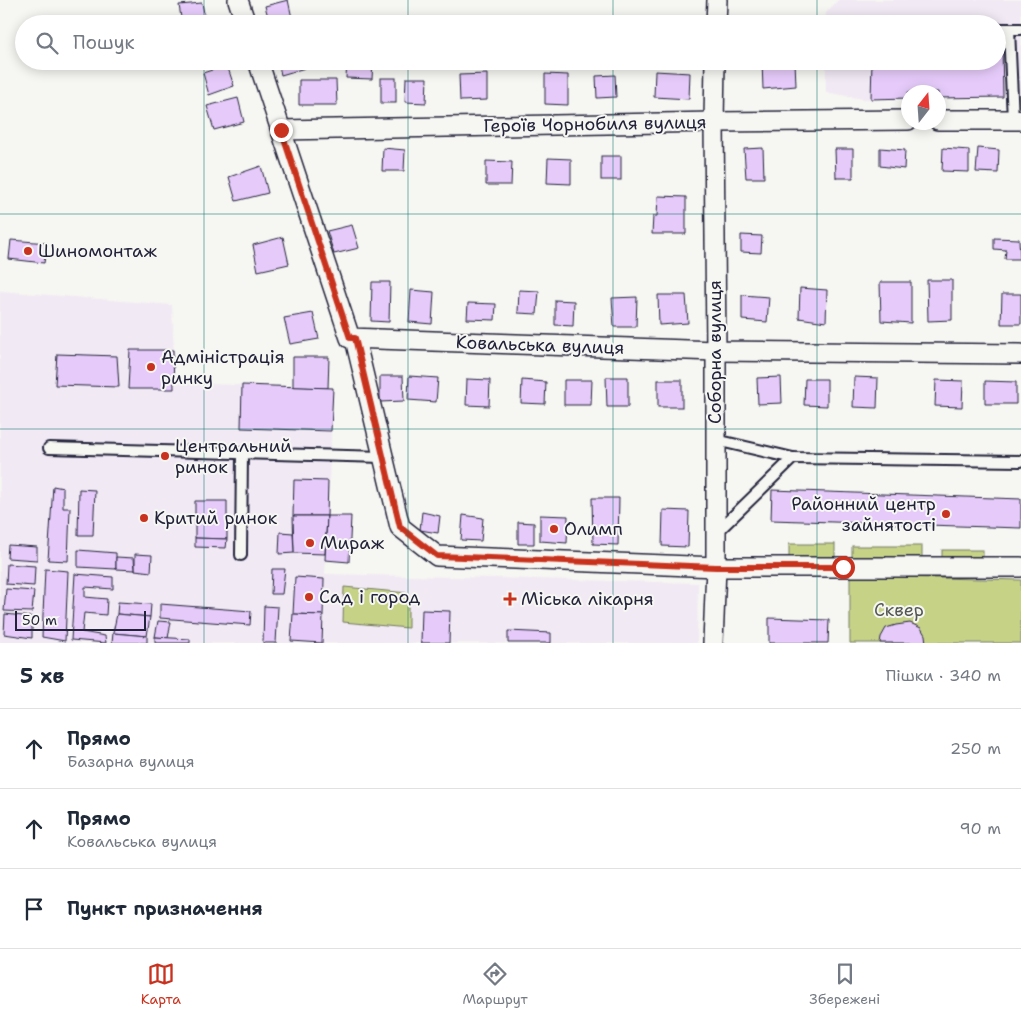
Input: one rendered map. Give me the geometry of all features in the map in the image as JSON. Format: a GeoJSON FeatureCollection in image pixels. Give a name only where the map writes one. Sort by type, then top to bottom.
{"type":"FeatureCollection","features":[{"type":"Feature","properties":{"kind":"street"},"geometry":{"type":"LineString","coordinates":[[238,0],[243,15]]}},
{"type":"Feature","properties":{"kind":"street"},"geometry":{"type":"LineString","coordinates":[[716,15],[717,0]]}},
{"type":"Feature","properties":{"kind":"street"},"geometry":{"type":"LineString","coordinates":[[261,70],[350,338],[355,338],[400,527],[437,556],[716,567],[1021,567]]}},
{"type":"Feature","properties":{"kind":"street","name":"Соборна вулиця"},"geometry":{"type":"LineString","coordinates":[[714,643],[716,567],[715,70]]}},
{"type":"Feature","properties":{"kind":"street","name":"Героїв Чорнобиля вулиця"},"geometry":{"type":"LineString","coordinates":[[281,130],[901,120]]}},
{"type":"Feature","properties":{"kind":"street"},"geometry":{"type":"LineString","coordinates":[[946,120],[1017,120]]}},
{"type":"Feature","properties":{"kind":"street","name":"Ковальська вулиця"},"geometry":{"type":"LineString","coordinates":[[355,338],[716,351],[1021,354]]}},
{"type":"Feature","properties":{"kind":"lane"},"geometry":{"type":"LineString","coordinates":[[1017,120],[1008,29],[1021,29]]}},
{"type":"Feature","properties":{"kind":"lane"},"geometry":{"type":"LineString","coordinates":[[716,440],[793,458],[1021,461]]}},
{"type":"Feature","properties":{"kind":"lane"},"geometry":{"type":"LineString","coordinates":[[49,448],[383,457]]}},
{"type":"Feature","properties":{"kind":"lane"},"geometry":{"type":"LineString","coordinates":[[241,555],[242,454]]}},
{"type":"Feature","properties":{"kind":"lane"},"geometry":{"type":"LineString","coordinates":[[716,533],[793,458]]}},
{"type":"Feature","properties":{"kind":"shaded area"},"geometry":{"type":"Polygon","coordinates":[[[838,0],[1021,0],[1021,96],[946,98],[946,85],[901,85],[901,98],[863,99],[826,92],[826,70],[1006,70],[1006,15],[826,15],[838,0]]]}},
{"type":"Feature","properties":{"kind":"shaded area","name":"Центральний ринок"},"geometry":{"type":"Polygon","coordinates":[[[0,291],[172,305],[175,383],[333,388],[325,574],[698,583],[697,643],[0,643],[0,291]]]}},
{"type":"Feature","properties":{"kind":"green space"},"geometry":{"type":"Polygon","coordinates":[[[789,544],[835,544],[835,559],[789,559],[789,544]]]}},
{"type":"Feature","properties":{"kind":"green space"},"geometry":{"type":"Polygon","coordinates":[[[852,546],[922,546],[922,558],[852,558],[852,546]]]}},
{"type":"Feature","properties":{"kind":"green space"},"geometry":{"type":"Polygon","coordinates":[[[942,550],[983,550],[983,560],[942,560],[942,550]]]}},
{"type":"Feature","properties":{"kind":"green space","name":"Сквер"},"geometry":{"type":"Polygon","coordinates":[[[850,576],[1021,580],[1021,643],[850,643],[850,576]]]}},
{"type":"Feature","properties":{"kind":"green space"},"geometry":{"type":"Polygon","coordinates":[[[344,587],[408,593],[408,628],[343,622],[344,587]]]}},
{"type":"Feature","properties":{"kind":"building"},"geometry":{"type":"Polygon","coordinates":[[[288,0],[291,15],[268,15],[265,6],[288,0]]]}},
{"type":"Feature","properties":{"kind":"building"},"geometry":{"type":"Polygon","coordinates":[[[202,3],[204,15],[181,15],[179,5],[202,3]]]}},
{"type":"Feature","properties":{"kind":"building"},"geometry":{"type":"Polygon","coordinates":[[[212,70],[229,70],[234,86],[209,95],[203,73],[212,70]]]}},
{"type":"Feature","properties":{"kind":"building"},"geometry":{"type":"Polygon","coordinates":[[[280,70],[298,70],[281,75],[280,70]]]}},
{"type":"Feature","properties":{"kind":"building"},"geometry":{"type":"Polygon","coordinates":[[[346,70],[372,70],[372,79],[346,78],[346,70]]]}},
{"type":"Feature","properties":{"kind":"building"},"geometry":{"type":"Polygon","coordinates":[[[762,70],[795,70],[796,86],[763,89],[762,70]]]}},
{"type":"Feature","properties":{"kind":"building"},"geometry":{"type":"Polygon","coordinates":[[[872,70],[1002,70],[1003,97],[946,98],[946,85],[901,85],[901,98],[871,99],[872,70]]]}},
{"type":"Feature","properties":{"kind":"building"},"geometry":{"type":"Polygon","coordinates":[[[655,71],[690,73],[689,99],[654,97],[655,71]]]}},
{"type":"Feature","properties":{"kind":"building"},"geometry":{"type":"Polygon","coordinates":[[[487,74],[487,100],[460,101],[459,75],[487,74]]]}},
{"type":"Feature","properties":{"kind":"building"},"geometry":{"type":"Polygon","coordinates":[[[545,74],[568,75],[568,105],[545,104],[545,74]]]}},
{"type":"Feature","properties":{"kind":"building"},"geometry":{"type":"Polygon","coordinates":[[[615,75],[616,97],[597,98],[596,76],[615,75]]]}},
{"type":"Feature","properties":{"kind":"building"},"geometry":{"type":"Polygon","coordinates":[[[381,78],[396,78],[396,103],[381,103],[381,78]]]}},
{"type":"Feature","properties":{"kind":"building"},"geometry":{"type":"Polygon","coordinates":[[[406,78],[427,78],[426,103],[405,102],[406,78]]]}},
{"type":"Feature","properties":{"kind":"building"},"geometry":{"type":"Polygon","coordinates":[[[299,80],[336,80],[337,105],[299,105],[299,80]]]}},
{"type":"Feature","properties":{"kind":"building"},"geometry":{"type":"Polygon","coordinates":[[[238,98],[244,122],[214,130],[207,106],[238,98]]]}},
{"type":"Feature","properties":{"kind":"building"},"geometry":{"type":"Polygon","coordinates":[[[383,148],[405,150],[404,171],[382,171],[383,148]]]}},
{"type":"Feature","properties":{"kind":"building"},"geometry":{"type":"Polygon","coordinates":[[[763,148],[764,178],[746,178],[744,149],[763,148]]]}},
{"type":"Feature","properties":{"kind":"building"},"geometry":{"type":"Polygon","coordinates":[[[880,148],[905,150],[904,169],[880,166],[880,148]]]}},
{"type":"Feature","properties":{"kind":"building"},"geometry":{"type":"Polygon","coordinates":[[[943,148],[969,150],[969,172],[942,171],[943,148]]]}},
{"type":"Feature","properties":{"kind":"building"},"geometry":{"type":"Polygon","coordinates":[[[978,148],[999,150],[998,173],[976,172],[978,148]]]}},
{"type":"Feature","properties":{"kind":"building"},"geometry":{"type":"Polygon","coordinates":[[[835,149],[853,149],[853,178],[836,178],[835,149]]]}},
{"type":"Feature","properties":{"kind":"building"},"geometry":{"type":"Polygon","coordinates":[[[601,156],[621,156],[621,180],[601,180],[601,156]]]}},
{"type":"Feature","properties":{"kind":"building"},"geometry":{"type":"Polygon","coordinates":[[[548,158],[571,159],[571,184],[547,183],[548,158]]]}},
{"type":"Feature","properties":{"kind":"building"},"geometry":{"type":"Polygon","coordinates":[[[486,161],[512,162],[511,185],[486,185],[486,161]]]}},
{"type":"Feature","properties":{"kind":"building"},"geometry":{"type":"Polygon","coordinates":[[[261,166],[268,193],[236,201],[229,177],[261,166]]]}},
{"type":"Feature","properties":{"kind":"building"},"geometry":{"type":"Polygon","coordinates":[[[658,196],[686,197],[686,234],[652,234],[653,216],[657,216],[658,196]]]}},
{"type":"Feature","properties":{"kind":"building"},"geometry":{"type":"Polygon","coordinates":[[[352,225],[359,248],[334,254],[327,231],[352,225]]]}},
{"type":"Feature","properties":{"kind":"building"},"geometry":{"type":"Polygon","coordinates":[[[741,235],[762,236],[761,253],[741,252],[741,235]]]}},
{"type":"Feature","properties":{"kind":"building"},"geometry":{"type":"Polygon","coordinates":[[[283,237],[289,264],[258,271],[253,245],[283,237]]]}},
{"type":"Feature","properties":{"kind":"building"},"geometry":{"type":"Polygon","coordinates":[[[994,238],[1019,239],[1020,259],[1005,259],[1006,250],[994,249],[994,238]]]}},
{"type":"Feature","properties":{"kind":"building","name":"Шиномонтаж"},"geometry":{"type":"Polygon","coordinates":[[[11,240],[47,243],[44,263],[9,259],[11,240]]]}},
{"type":"Feature","properties":{"kind":"building"},"geometry":{"type":"Polygon","coordinates":[[[927,280],[952,280],[952,320],[928,321],[927,280]]]}},
{"type":"Feature","properties":{"kind":"building"},"geometry":{"type":"Polygon","coordinates":[[[372,282],[390,282],[389,322],[371,321],[372,282]]]}},
{"type":"Feature","properties":{"kind":"building"},"geometry":{"type":"Polygon","coordinates":[[[880,282],[911,282],[911,323],[881,321],[880,282]]]}},
{"type":"Feature","properties":{"kind":"building"},"geometry":{"type":"Polygon","coordinates":[[[800,288],[827,290],[826,322],[799,318],[800,288]]]}},
{"type":"Feature","properties":{"kind":"building"},"geometry":{"type":"Polygon","coordinates":[[[411,290],[434,292],[432,324],[409,322],[411,290]]]}},
{"type":"Feature","properties":{"kind":"building"},"geometry":{"type":"Polygon","coordinates":[[[519,290],[539,291],[537,314],[518,313],[519,290]]]}},
{"type":"Feature","properties":{"kind":"building"},"geometry":{"type":"Polygon","coordinates":[[[1002,294],[1021,294],[1021,324],[1001,324],[1002,294]]]}},
{"type":"Feature","properties":{"kind":"building"},"geometry":{"type":"Polygon","coordinates":[[[658,295],[686,295],[688,323],[659,325],[658,295]]]}},
{"type":"Feature","properties":{"kind":"building"},"geometry":{"type":"Polygon","coordinates":[[[742,295],[769,297],[767,322],[742,320],[742,295]]]}},
{"type":"Feature","properties":{"kind":"building"},"geometry":{"type":"Polygon","coordinates":[[[637,297],[636,327],[614,327],[612,298],[637,297]]]}},
{"type":"Feature","properties":{"kind":"building"},"geometry":{"type":"Polygon","coordinates":[[[555,300],[574,301],[573,326],[555,325],[555,300]]]}},
{"type":"Feature","properties":{"kind":"building"},"geometry":{"type":"Polygon","coordinates":[[[468,303],[496,304],[495,320],[467,319],[468,303]]]}},
{"type":"Feature","properties":{"kind":"building"},"geometry":{"type":"Polygon","coordinates":[[[313,313],[319,339],[290,344],[284,318],[313,313]]]}},
{"type":"Feature","properties":{"kind":"building","name":"Адміністрація ринку"},"geometry":{"type":"Polygon","coordinates":[[[130,350],[173,350],[174,389],[128,389],[130,350]]]}},
{"type":"Feature","properties":{"kind":"building"},"geometry":{"type":"Polygon","coordinates":[[[57,354],[117,356],[119,387],[55,385],[57,354]]]}},
{"type":"Feature","properties":{"kind":"building"},"geometry":{"type":"Polygon","coordinates":[[[293,357],[329,357],[328,388],[293,387],[293,357]]]}},
{"type":"Feature","properties":{"kind":"building"},"geometry":{"type":"Polygon","coordinates":[[[380,376],[403,376],[404,401],[380,402],[380,376]]]}},
{"type":"Feature","properties":{"kind":"building"},"geometry":{"type":"Polygon","coordinates":[[[409,376],[438,378],[436,402],[408,400],[409,376]]]}},
{"type":"Feature","properties":{"kind":"building"},"geometry":{"type":"Polygon","coordinates":[[[606,377],[628,377],[628,407],[607,407],[606,377]]]}},
{"type":"Feature","properties":{"kind":"building"},"geometry":{"type":"Polygon","coordinates":[[[781,377],[782,403],[758,404],[757,378],[781,377]]]}},
{"type":"Feature","properties":{"kind":"building"},"geometry":{"type":"Polygon","coordinates":[[[854,377],[878,378],[877,408],[853,407],[854,377]]]}},
{"type":"Feature","properties":{"kind":"building"},"geometry":{"type":"Polygon","coordinates":[[[467,379],[490,380],[489,406],[466,405],[467,379]]]}},
{"type":"Feature","properties":{"kind":"building"},"geometry":{"type":"Polygon","coordinates":[[[805,379],[827,379],[827,406],[804,405],[805,379]]]}},
{"type":"Feature","properties":{"kind":"building"},"geometry":{"type":"Polygon","coordinates":[[[522,380],[546,382],[545,404],[521,403],[522,380]]]}},
{"type":"Feature","properties":{"kind":"building"},"geometry":{"type":"Polygon","coordinates":[[[564,380],[592,380],[591,405],[564,405],[564,380]]]}},
{"type":"Feature","properties":{"kind":"building"},"geometry":{"type":"Polygon","coordinates":[[[658,380],[682,380],[682,407],[658,407],[658,380]]]}},
{"type":"Feature","properties":{"kind":"building"},"geometry":{"type":"Polygon","coordinates":[[[936,380],[963,381],[962,407],[935,406],[936,380]]]}},
{"type":"Feature","properties":{"kind":"building"},"geometry":{"type":"Polygon","coordinates":[[[985,381],[1016,382],[1016,404],[985,404],[985,381]]]}},
{"type":"Feature","properties":{"kind":"building"},"geometry":{"type":"Polygon","coordinates":[[[242,385],[333,388],[331,431],[241,428],[242,385]]]}},
{"type":"Feature","properties":{"kind":"building"},"geometry":{"type":"Polygon","coordinates":[[[294,480],[328,481],[327,516],[293,516],[294,480]]]}},
{"type":"Feature","properties":{"kind":"building"},"geometry":{"type":"Polygon","coordinates":[[[53,486],[63,488],[63,508],[70,508],[68,561],[48,560],[53,486]]]}},
{"type":"Feature","properties":{"kind":"building"},"geometry":{"type":"Polygon","coordinates":[[[79,489],[95,490],[93,535],[78,535],[79,489]]]}},
{"type":"Feature","properties":{"kind":"building"},"geometry":{"type":"Polygon","coordinates":[[[772,490],[1021,499],[1021,528],[771,520],[772,490]]]}},
{"type":"Feature","properties":{"kind":"building"},"geometry":{"type":"Polygon","coordinates":[[[592,498],[619,498],[618,545],[593,544],[592,498]]]}},
{"type":"Feature","properties":{"kind":"building"},"geometry":{"type":"Polygon","coordinates":[[[195,501],[227,501],[227,539],[195,538],[195,501]]]}},
{"type":"Feature","properties":{"kind":"building"},"geometry":{"type":"Polygon","coordinates":[[[663,510],[689,511],[688,547],[662,546],[663,510]]]}},
{"type":"Feature","properties":{"kind":"building"},"geometry":{"type":"Polygon","coordinates":[[[422,512],[440,516],[438,533],[420,530],[422,512]]]}},
{"type":"Feature","properties":{"kind":"building"},"geometry":{"type":"Polygon","coordinates":[[[463,515],[483,518],[481,541],[461,540],[463,515]]]}},
{"type":"Feature","properties":{"kind":"building","name":"Олимп"},"geometry":{"type":"Polygon","coordinates":[[[540,515],[568,516],[567,543],[540,541],[540,515]]]}},
{"type":"Feature","properties":{"kind":"building","name":"Мираж"},"geometry":{"type":"Polygon","coordinates":[[[293,516],[327,516],[325,554],[294,553],[293,516]]]}},
{"type":"Feature","properties":{"kind":"building"},"geometry":{"type":"Polygon","coordinates":[[[327,516],[351,516],[349,562],[325,560],[327,516]]]}},
{"type":"Feature","properties":{"kind":"building"},"geometry":{"type":"Polygon","coordinates":[[[518,522],[534,523],[534,544],[518,544],[518,522]]]}},
{"type":"Feature","properties":{"kind":"building"},"geometry":{"type":"Polygon","coordinates":[[[280,532],[293,533],[294,553],[279,554],[280,532]]]}},
{"type":"Feature","properties":{"kind":"building"},"geometry":{"type":"Polygon","coordinates":[[[195,538],[227,539],[226,548],[195,547],[195,538]]]}},
{"type":"Feature","properties":{"kind":"building"},"geometry":{"type":"Polygon","coordinates":[[[8,545],[37,547],[37,560],[7,558],[8,545]]]}},
{"type":"Feature","properties":{"kind":"building"},"geometry":{"type":"Polygon","coordinates":[[[78,550],[116,553],[116,569],[78,567],[78,550]]]}},
{"type":"Feature","properties":{"kind":"building"},"geometry":{"type":"Polygon","coordinates":[[[135,554],[152,555],[151,572],[135,570],[135,554]]]}},
{"type":"Feature","properties":{"kind":"building"},"geometry":{"type":"Polygon","coordinates":[[[116,557],[134,558],[135,570],[116,569],[116,557]]]}},
{"type":"Feature","properties":{"kind":"building"},"geometry":{"type":"Polygon","coordinates":[[[7,564],[35,566],[34,586],[6,584],[7,564]]]}},
{"type":"Feature","properties":{"kind":"building"},"geometry":{"type":"Polygon","coordinates":[[[45,569],[68,571],[65,641],[42,637],[45,569]]]}},
{"type":"Feature","properties":{"kind":"building"},"geometry":{"type":"Polygon","coordinates":[[[272,569],[285,569],[282,594],[271,594],[272,569]]]}},
{"type":"Feature","properties":{"kind":"building"},"geometry":{"type":"Polygon","coordinates":[[[75,574],[113,577],[113,589],[85,587],[85,597],[107,599],[106,615],[84,613],[82,632],[105,636],[106,643],[71,640],[75,574]]]}},
{"type":"Feature","properties":{"kind":"building","name":"Сад і город"},"geometry":{"type":"Polygon","coordinates":[[[295,577],[324,579],[323,615],[293,614],[295,577]]]}},
{"type":"Feature","properties":{"kind":"building"},"geometry":{"type":"Polygon","coordinates":[[[6,589],[34,591],[32,612],[4,611],[6,589]]]}},
{"type":"Feature","properties":{"kind":"building"},"geometry":{"type":"Polygon","coordinates":[[[118,602],[151,604],[150,617],[117,614],[118,602]]]}},
{"type":"Feature","properties":{"kind":"building"},"geometry":{"type":"Polygon","coordinates":[[[160,604],[251,611],[250,625],[160,618],[160,604]]]}},
{"type":"Feature","properties":{"kind":"building"},"geometry":{"type":"Polygon","coordinates":[[[264,606],[278,607],[276,643],[263,643],[264,606]]]}},
{"type":"Feature","properties":{"kind":"building"},"geometry":{"type":"Polygon","coordinates":[[[422,610],[450,611],[449,643],[421,643],[422,610]]]}},
{"type":"Feature","properties":{"kind":"building"},"geometry":{"type":"Polygon","coordinates":[[[5,614],[32,617],[32,638],[4,634],[5,614]]]}},
{"type":"Feature","properties":{"kind":"building"},"geometry":{"type":"Polygon","coordinates":[[[117,614],[150,617],[147,636],[113,633],[117,614]]]}},
{"type":"Feature","properties":{"kind":"building","name":"Сад і город"},"geometry":{"type":"Polygon","coordinates":[[[293,614],[323,615],[322,643],[291,641],[293,614]]]}},
{"type":"Feature","properties":{"kind":"building"},"geometry":{"type":"Polygon","coordinates":[[[769,618],[829,620],[828,643],[769,643],[769,618]]]}},
{"type":"Feature","properties":{"kind":"building"},"geometry":{"type":"Polygon","coordinates":[[[158,621],[171,622],[168,638],[155,637],[158,621]]]}},
{"type":"Feature","properties":{"kind":"building"},"geometry":{"type":"Polygon","coordinates":[[[910,623],[921,628],[925,635],[926,643],[880,643],[886,628],[910,623]]]}},
{"type":"Feature","properties":{"kind":"building"},"geometry":{"type":"Polygon","coordinates":[[[508,631],[551,633],[551,643],[508,643],[508,631]]]}},
{"type":"Feature","properties":{"kind":"building"},"geometry":{"type":"Polygon","coordinates":[[[113,633],[147,636],[147,643],[112,643],[113,633]]]}},
{"type":"Feature","properties":{"kind":"building"},"geometry":{"type":"Polygon","coordinates":[[[155,637],[190,639],[190,643],[155,643],[155,637]]]}},
{"type":"Feature","properties":{"kind":"place","name":"Шиномонтаж"},"geometry":{"type":"Point","coordinates":[28,251]}},
{"type":"Feature","properties":{"kind":"place","name":"Адміністрація ринку"},"geometry":{"type":"Point","coordinates":[151,367]}},
{"type":"Feature","properties":{"kind":"place","name":"Центральний ринок"},"geometry":{"type":"Point","coordinates":[165,456]}},
{"type":"Feature","properties":{"kind":"place","name":"Районний центр зайнятості"},"geometry":{"type":"Point","coordinates":[946,514]}},
{"type":"Feature","properties":{"kind":"place","name":"Критий ринок"},"geometry":{"type":"Point","coordinates":[144,518]}},
{"type":"Feature","properties":{"kind":"place","name":"Олимп"},"geometry":{"type":"Point","coordinates":[554,529]}},
{"type":"Feature","properties":{"kind":"place","name":"Мираж"},"geometry":{"type":"Point","coordinates":[310,543]}},
{"type":"Feature","properties":{"kind":"place","name":"Сад і город"},"geometry":{"type":"Point","coordinates":[309,597]}},
{"type":"Feature","properties":{"kind":"place","name":"Міська лікарня"},"geometry":{"type":"Point","coordinates":[510,599]}},
{"type":"Feature","properties":{"kind":"route"},"geometry":{"type":"LineString","coordinates":[[281,130],[350,338],[355,338],[400,527],[437,556],[716,567],[843,567]]}}]}
